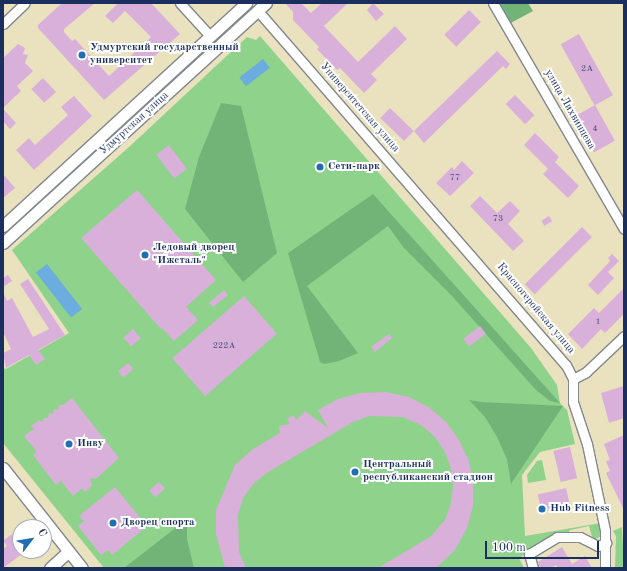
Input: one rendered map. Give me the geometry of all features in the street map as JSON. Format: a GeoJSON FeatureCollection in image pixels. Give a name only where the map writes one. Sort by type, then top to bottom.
{"type":"FeatureCollection","features":[{"type":"Feature","properties":{"kind":"main road","name":"Удмуртская улица"},"geometry":{"type":"LineString","coordinates":[[3,226],[246,3]]}},
{"type":"Feature","properties":{"kind":"main road","name":"Удмуртская улица"},"geometry":{"type":"LineString","coordinates":[[3,243],[262,7]]}},
{"type":"Feature","properties":{"kind":"main road"},"geometry":{"type":"LineString","coordinates":[[49,183],[58,193]]}},
{"type":"Feature","properties":{"kind":"main road"},"geometry":{"type":"LineString","coordinates":[[3,468],[82,568]]}},
{"type":"Feature","properties":{"kind":"main road"},"geometry":{"type":"LineString","coordinates":[[50,568],[68,552]]}},
{"type":"Feature","properties":{"kind":"street"},"geometry":{"type":"LineString","coordinates":[[3,24],[25,3]]}},
{"type":"Feature","properties":{"kind":"street"},"geometry":{"type":"LineString","coordinates":[[180,3],[210,36]]}},
{"type":"Feature","properties":{"kind":"street","name":"улица Лихвинцева"},"geometry":{"type":"LineString","coordinates":[[493,3],[624,229]]}},
{"type":"Feature","properties":{"kind":"street","name":"Университетская улица"},"geometry":{"type":"LineString","coordinates":[[262,7],[442,220]]}},
{"type":"Feature","properties":{"kind":"street","name":"Красногеройская улица"},"geometry":{"type":"LineString","coordinates":[[442,220],[550,343],[573,379]]}},
{"type":"Feature","properties":{"kind":"street"},"geometry":{"type":"LineString","coordinates":[[605,568],[606,543],[587,444],[573,402],[573,379],[586,372],[624,336]]}},
{"type":"Feature","properties":{"kind":"street"},"geometry":{"type":"LineString","coordinates":[[533,568],[529,554],[556,537],[580,537],[598,546],[606,543]]}},
{"type":"Feature","properties":{"kind":"green space"},"geometry":{"type":"Polygon","coordinates":[[[498,3],[528,3],[533,11],[509,24],[498,3]]]}},
{"type":"Feature","properties":{"kind":"green space"},"geometry":{"type":"Polygon","coordinates":[[[260,36],[531,348],[557,385],[560,403],[567,410],[575,444],[540,452],[522,475],[525,536],[601,523],[604,535],[593,540],[589,526],[570,530],[568,534],[551,539],[519,558],[524,568],[104,568],[3,443],[3,368],[6,369],[69,333],[12,250],[129,147],[247,37],[256,40],[260,36]]]}},
{"type":"Feature","properties":{"kind":"green space"},"geometry":{"type":"Polygon","coordinates":[[[221,103],[241,106],[277,253],[243,282],[185,209],[199,157],[221,103]]]}},
{"type":"Feature","properties":{"kind":"green space"},"geometry":{"type":"Polygon","coordinates":[[[373,194],[560,403],[550,401],[536,390],[452,296],[404,248],[388,226],[307,286],[358,353],[339,361],[324,364],[320,362],[288,253],[373,194]]]}},
{"type":"Feature","properties":{"kind":"green space"},"geometry":{"type":"Polygon","coordinates":[[[469,400],[481,402],[563,406],[511,484],[507,459],[497,437],[485,417],[469,400]]]}},
{"type":"Feature","properties":{"kind":"green space"},"geometry":{"type":"Polygon","coordinates":[[[542,460],[546,480],[528,483],[527,475],[537,461],[542,460]]]}},
{"type":"Feature","properties":{"kind":"green space"},"geometry":{"type":"Polygon","coordinates":[[[187,519],[187,539],[194,568],[124,568],[187,519]]]}},
{"type":"Feature","properties":{"kind":"green space"},"geometry":{"type":"Polygon","coordinates":[[[622,527],[624,568],[615,568],[616,536],[613,531],[622,527]]]}},
{"type":"Feature","properties":{"kind":"water"},"geometry":{"type":"Polygon","coordinates":[[[263,59],[270,68],[246,86],[239,77],[263,59]]]}},
{"type":"Feature","properties":{"kind":"water"},"geometry":{"type":"Polygon","coordinates":[[[47,264],[82,309],[71,318],[36,273],[47,264]]]}},
{"type":"Feature","properties":{"kind":"building"},"geometry":{"type":"Polygon","coordinates":[[[62,3],[95,3],[64,29],[64,32],[72,41],[75,39],[109,76],[151,37],[125,11],[113,23],[105,16],[118,3],[151,3],[180,34],[104,100],[38,28],[38,25],[62,3]]]}},
{"type":"Feature","properties":{"kind":"building"},"geometry":{"type":"Polygon","coordinates":[[[285,3],[301,3],[311,13],[322,3],[348,3],[324,26],[358,62],[395,26],[407,39],[371,74],[377,80],[364,93],[340,68],[337,70],[317,49],[319,47],[293,20],[293,12],[285,3]]]}},
{"type":"Feature","properties":{"kind":"building"},"geometry":{"type":"Polygon","coordinates":[[[373,3],[384,14],[376,21],[367,10],[373,3]]]}},
{"type":"Feature","properties":{"kind":"building"},"geometry":{"type":"Polygon","coordinates":[[[469,10],[481,22],[456,47],[444,35],[469,10]]]}},
{"type":"Feature","properties":{"kind":"building"},"geometry":{"type":"Polygon","coordinates":[[[579,34],[613,95],[595,105],[561,44],[579,34]]]}},
{"type":"Feature","properties":{"kind":"building"},"geometry":{"type":"Polygon","coordinates":[[[18,44],[25,48],[23,54],[28,55],[25,63],[33,71],[17,86],[21,91],[3,108],[3,58],[18,44]]]}},
{"type":"Feature","properties":{"kind":"building"},"geometry":{"type":"Polygon","coordinates":[[[497,51],[510,64],[506,69],[503,66],[424,143],[414,131],[497,51]]]}},
{"type":"Feature","properties":{"kind":"building"},"geometry":{"type":"Polygon","coordinates":[[[43,78],[56,92],[44,103],[31,89],[43,78]]]}},
{"type":"Feature","properties":{"kind":"building"},"geometry":{"type":"Polygon","coordinates":[[[515,95],[534,115],[525,124],[506,104],[515,95]]]}},
{"type":"Feature","properties":{"kind":"building"},"geometry":{"type":"Polygon","coordinates":[[[74,96],[92,116],[34,170],[16,150],[29,138],[35,145],[68,115],[61,107],[74,96]]]}},
{"type":"Feature","properties":{"kind":"building"},"geometry":{"type":"Polygon","coordinates":[[[595,105],[615,141],[594,152],[574,117],[595,105]]]}},
{"type":"Feature","properties":{"kind":"building"},"geometry":{"type":"Polygon","coordinates":[[[390,108],[414,131],[404,141],[380,118],[390,108]]]}},
{"type":"Feature","properties":{"kind":"building"},"geometry":{"type":"Polygon","coordinates":[[[3,109],[16,123],[10,129],[3,121],[3,109]]]}},
{"type":"Feature","properties":{"kind":"building"},"geometry":{"type":"Polygon","coordinates":[[[535,133],[559,157],[555,162],[579,186],[568,198],[543,174],[548,169],[524,145],[535,133]]]}},
{"type":"Feature","properties":{"kind":"building"},"geometry":{"type":"Polygon","coordinates":[[[169,145],[187,169],[174,179],[156,155],[169,145]]]}},
{"type":"Feature","properties":{"kind":"building"},"geometry":{"type":"Polygon","coordinates":[[[462,161],[474,173],[450,196],[436,183],[452,167],[454,170],[462,161]]]}},
{"type":"Feature","properties":{"kind":"building"},"geometry":{"type":"Polygon","coordinates":[[[3,174],[15,188],[3,198],[3,174]]]}},
{"type":"Feature","properties":{"kind":"building","name":"Ледовый дворец \"Ижсталь\""},"geometry":{"type":"Polygon","coordinates":[[[137,190],[216,280],[186,307],[198,320],[174,341],[162,328],[161,329],[81,238],[137,190]]]}},
{"type":"Feature","properties":{"kind":"building"},"geometry":{"type":"Polygon","coordinates":[[[480,196],[497,213],[510,201],[520,211],[508,224],[524,241],[513,251],[470,206],[480,196]]]}},
{"type":"Feature","properties":{"kind":"building"},"geometry":{"type":"Polygon","coordinates":[[[549,216],[552,221],[544,226],[541,221],[549,216]]]}},
{"type":"Feature","properties":{"kind":"building"},"geometry":{"type":"Polygon","coordinates":[[[582,227],[592,237],[535,294],[525,284],[582,227]]]}},
{"type":"Feature","properties":{"kind":"building"},"geometry":{"type":"Polygon","coordinates":[[[612,254],[619,261],[608,272],[614,278],[598,295],[588,285],[610,261],[608,258],[612,254]]]}},
{"type":"Feature","properties":{"kind":"building"},"geometry":{"type":"Polygon","coordinates":[[[8,275],[12,281],[3,287],[3,278],[8,275]]]}},
{"type":"Feature","properties":{"kind":"building"},"geometry":{"type":"Polygon","coordinates":[[[28,279],[65,335],[38,350],[45,359],[36,365],[29,355],[6,368],[3,353],[11,349],[3,332],[3,292],[7,301],[12,298],[33,337],[49,329],[20,284],[28,279]]]}},
{"type":"Feature","properties":{"kind":"building"},"geometry":{"type":"Polygon","coordinates":[[[624,288],[624,314],[605,333],[601,329],[582,349],[568,334],[594,308],[599,313],[624,288]]]}},
{"type":"Feature","properties":{"kind":"building"},"geometry":{"type":"Polygon","coordinates":[[[224,290],[228,295],[213,307],[209,303],[224,290]]]}},
{"type":"Feature","properties":{"kind":"building"},"geometry":{"type":"Polygon","coordinates":[[[244,296],[277,334],[205,396],[172,358],[244,296]]]}},
{"type":"Feature","properties":{"kind":"building"},"geometry":{"type":"Polygon","coordinates":[[[480,326],[486,334],[469,347],[463,339],[480,326]]]}},
{"type":"Feature","properties":{"kind":"building"},"geometry":{"type":"Polygon","coordinates":[[[133,329],[141,338],[131,347],[123,338],[133,329]]]}},
{"type":"Feature","properties":{"kind":"building"},"geometry":{"type":"Polygon","coordinates":[[[389,334],[392,338],[375,352],[371,347],[389,334]]]}},
{"type":"Feature","properties":{"kind":"building"},"geometry":{"type":"Polygon","coordinates":[[[128,363],[133,369],[123,377],[118,371],[128,363]]]}},
{"type":"Feature","properties":{"kind":"building"},"geometry":{"type":"Polygon","coordinates":[[[624,386],[624,418],[609,423],[601,393],[624,386]]]}},
{"type":"Feature","properties":{"kind":"building"},"geometry":{"type":"Polygon","coordinates":[[[386,392],[409,397],[430,408],[446,422],[459,440],[469,461],[473,482],[473,506],[467,528],[455,550],[436,568],[378,568],[430,537],[445,520],[451,503],[453,486],[451,469],[445,452],[435,437],[421,425],[403,417],[369,416],[353,422],[268,472],[254,483],[243,498],[238,515],[239,552],[246,568],[225,568],[216,534],[216,510],[235,465],[253,449],[280,433],[279,426],[290,424],[287,419],[293,415],[296,420],[305,411],[328,428],[318,410],[338,399],[360,393],[386,392]]]}},
{"type":"Feature","properties":{"kind":"building","name":"Инву"},"geometry":{"type":"Polygon","coordinates":[[[72,398],[119,458],[97,478],[90,479],[92,486],[85,492],[82,488],[73,496],[61,481],[56,485],[33,455],[37,452],[24,436],[34,429],[31,426],[39,420],[42,422],[44,418],[48,418],[49,413],[53,414],[54,409],[58,410],[59,405],[63,405],[72,398]]]}},
{"type":"Feature","properties":{"kind":"building"},"geometry":{"type":"Polygon","coordinates":[[[624,435],[624,510],[606,473],[610,471],[606,461],[610,460],[604,444],[624,435]]]}},
{"type":"Feature","properties":{"kind":"building"},"geometry":{"type":"Polygon","coordinates":[[[570,447],[577,478],[561,482],[553,451],[570,447]]]}},
{"type":"Feature","properties":{"kind":"building"},"geometry":{"type":"Polygon","coordinates":[[[159,482],[165,489],[155,497],[149,491],[159,482]]]}},
{"type":"Feature","properties":{"kind":"building","name":"Дворец спорта"},"geometry":{"type":"Polygon","coordinates":[[[115,487],[147,526],[112,555],[108,550],[101,555],[78,526],[84,521],[79,516],[115,487]]]}},
{"type":"Feature","properties":{"kind":"building"},"geometry":{"type":"Polygon","coordinates":[[[566,488],[570,506],[542,512],[538,495],[566,488]]]}},
{"type":"Feature","properties":{"kind":"building"},"geometry":{"type":"Polygon","coordinates":[[[12,534],[12,559],[15,559],[3,568],[3,549],[7,546],[3,541],[12,534]]]}},
{"type":"Feature","properties":{"kind":"building"},"geometry":{"type":"Polygon","coordinates":[[[562,547],[572,564],[585,556],[592,568],[558,568],[556,565],[551,568],[540,568],[538,562],[562,547]]]}},
{"type":"Feature","properties":{"kind":"place","name":"Удмуртский государственный университет"},"geometry":{"type":"Point","coordinates":[82,55]}},
{"type":"Feature","properties":{"kind":"place","name":"Сети-парк"},"geometry":{"type":"Point","coordinates":[320,167]}},
{"type":"Feature","properties":{"kind":"place","name":"Ледовый дворец \"Ижсталь\""},"geometry":{"type":"Point","coordinates":[145,255]}},
{"type":"Feature","properties":{"kind":"place","name":"Инву"},"geometry":{"type":"Point","coordinates":[69,444]}},
{"type":"Feature","properties":{"kind":"place","name":"Центральный республиканский стадион"},"geometry":{"type":"Point","coordinates":[355,472]}},
{"type":"Feature","properties":{"kind":"place","name":"Hub Fitness"},"geometry":{"type":"Point","coordinates":[542,509]}},
{"type":"Feature","properties":{"kind":"place","name":"Дворец спорта"},"geometry":{"type":"Point","coordinates":[113,523]}}]}
